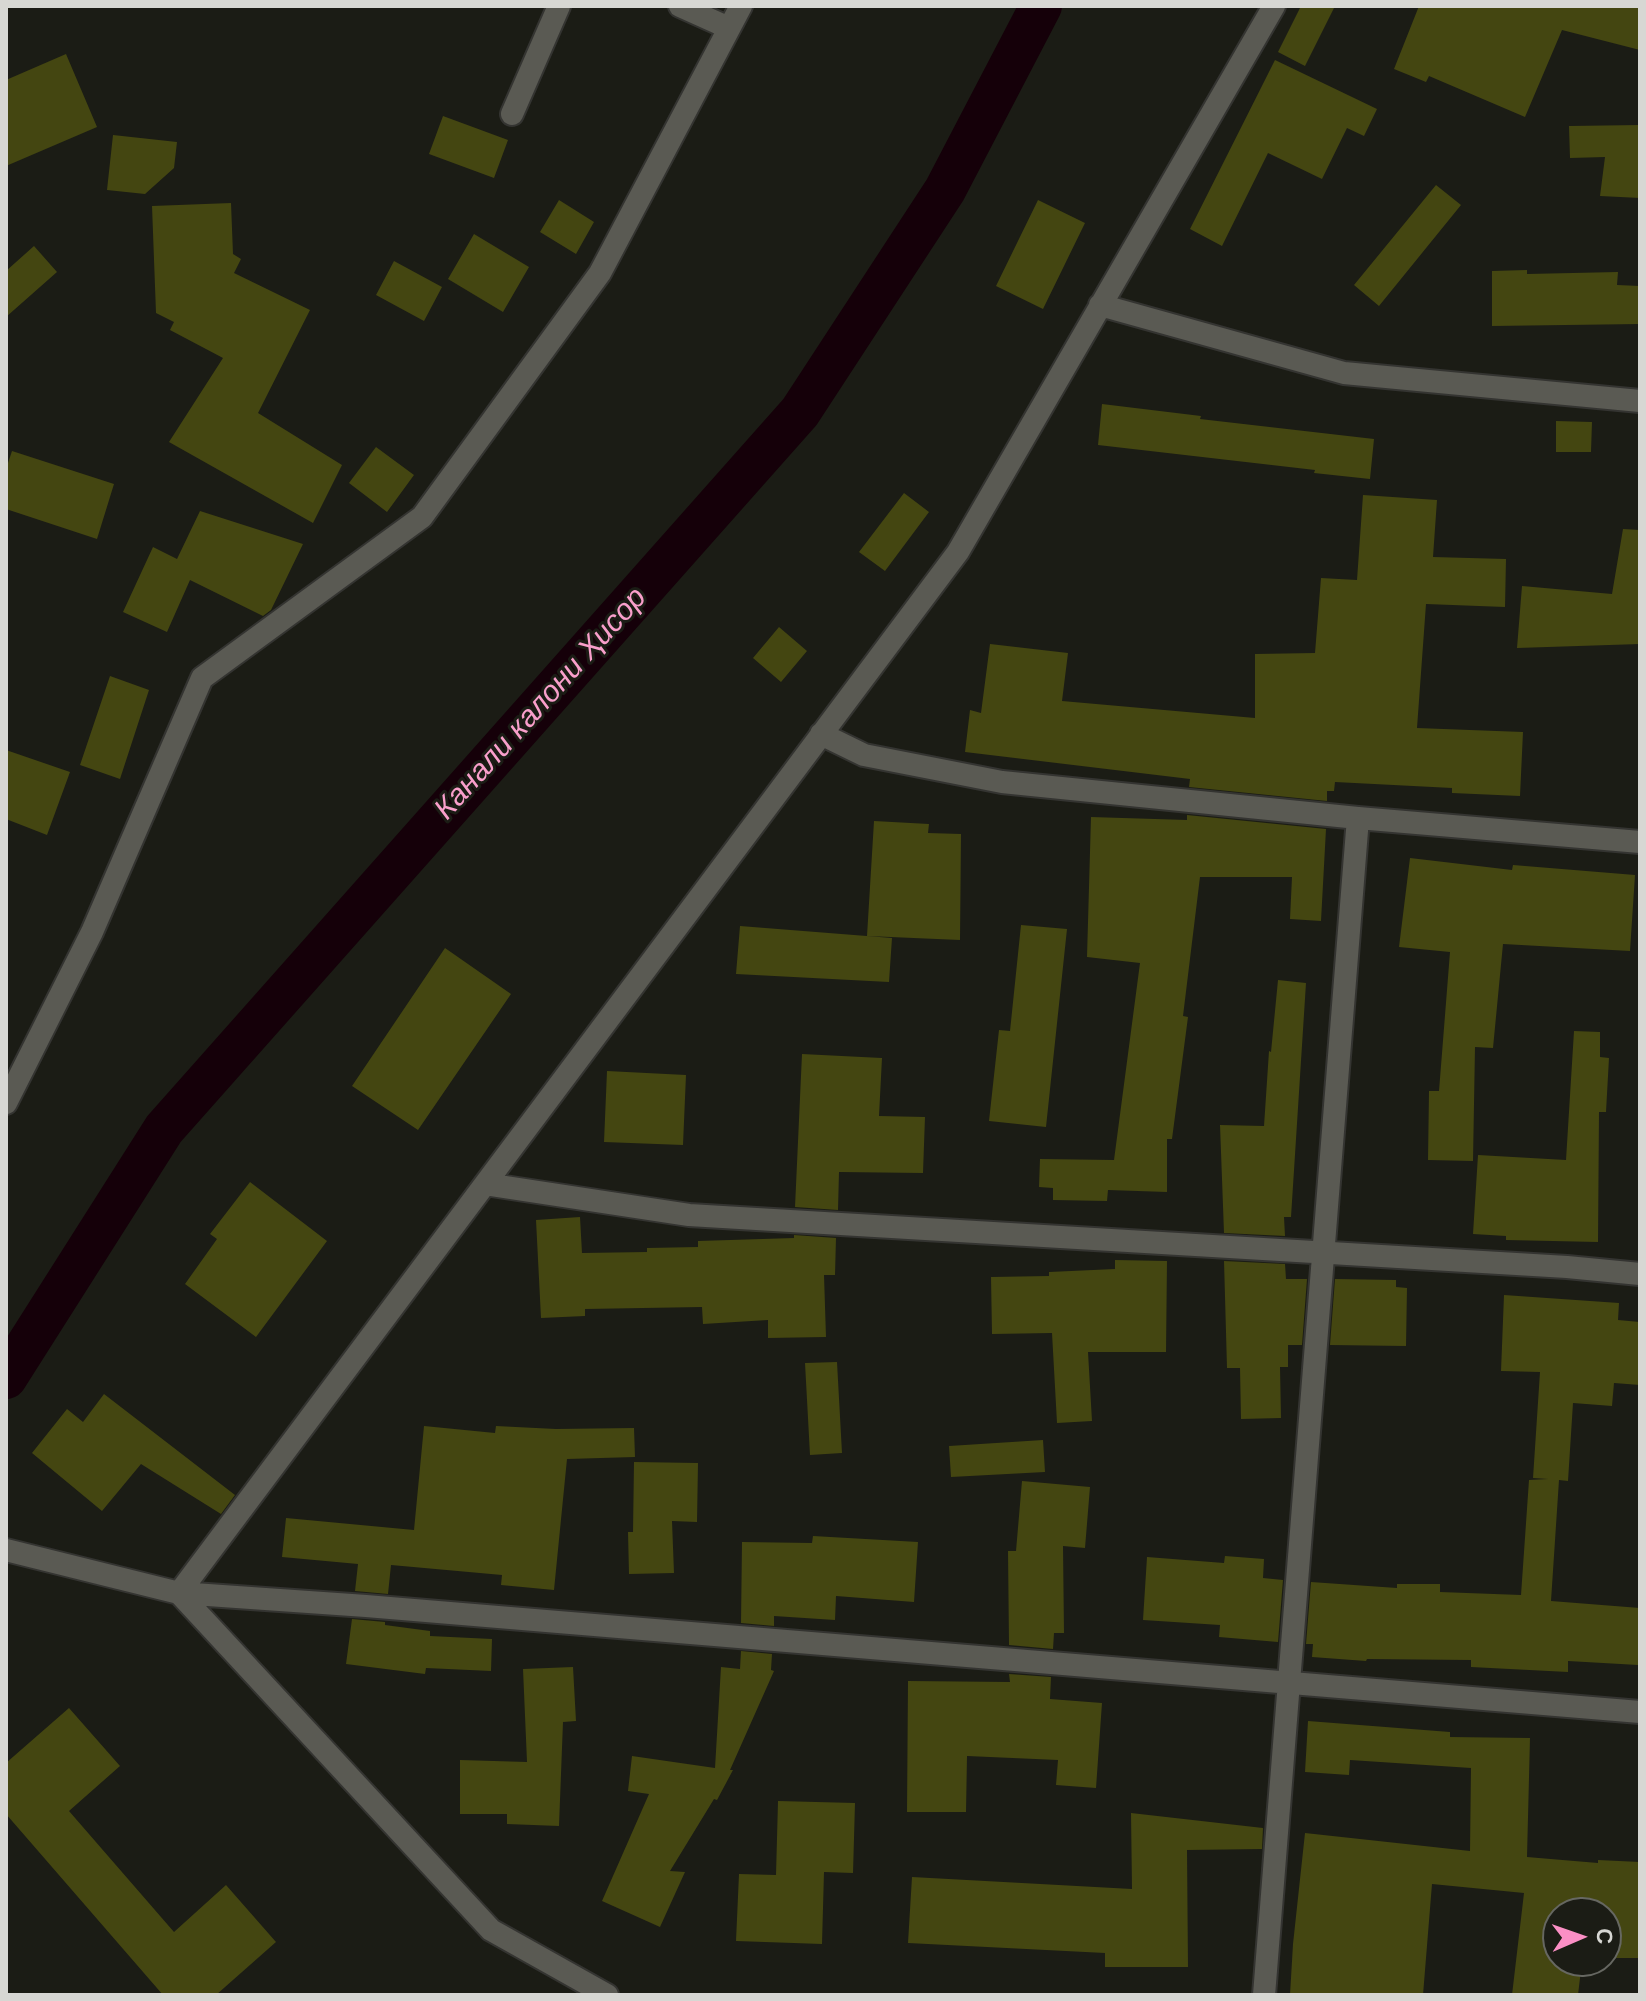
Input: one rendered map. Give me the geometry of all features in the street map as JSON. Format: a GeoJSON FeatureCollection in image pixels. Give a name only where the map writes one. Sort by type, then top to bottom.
{"type":"FeatureCollection","features":[{"type":"Feature","properties":{"kind":"street"},"geometry":{"type":"LineString","coordinates":[[512,114],[559,6]]}},
{"type":"Feature","properties":{"kind":"street"},"geometry":{"type":"LineString","coordinates":[[680,6],[729,28]]}},
{"type":"Feature","properties":{"kind":"street"},"geometry":{"type":"LineString","coordinates":[[6,1103],[92,932],[202,678],[422,517],[600,273],[741,6]]}},
{"type":"Feature","properties":{"kind":"street"},"geometry":{"type":"LineString","coordinates":[[179,1593],[958,552],[1274,6]]}},
{"type":"Feature","properties":{"kind":"street"},"geometry":{"type":"LineString","coordinates":[[1100,305],[1344,373],[1640,401]]}},
{"type":"Feature","properties":{"kind":"street"},"geometry":{"type":"LineString","coordinates":[[821,734],[864,755],[1002,782],[1358,818],[1640,842]]}},
{"type":"Feature","properties":{"kind":"street"},"geometry":{"type":"LineString","coordinates":[[1264,1995],[1358,818]]}},
{"type":"Feature","properties":{"kind":"street"},"geometry":{"type":"LineString","coordinates":[[485,1184],[689,1215],[1640,1274]]}},
{"type":"Feature","properties":{"kind":"street"},"geometry":{"type":"LineString","coordinates":[[6,1550],[179,1593],[382,1607],[1640,1712]]}},
{"type":"Feature","properties":{"kind":"street"},"geometry":{"type":"LineString","coordinates":[[179,1593],[491,1930],[607,1995]]}},
{"type":"Feature","properties":{"kind":"building"},"geometry":{"type":"Polygon","coordinates":[[[1301,6],[1335,6],[1305,66],[1278,52],[1301,6]]]}},
{"type":"Feature","properties":{"kind":"building"},"geometry":{"type":"Polygon","coordinates":[[[1419,6],[1640,6],[1640,50],[1562,30],[1525,117],[1429,76],[1426,82],[1394,69],[1419,6]]]}},
{"type":"Feature","properties":{"kind":"building"},"geometry":{"type":"Polygon","coordinates":[[[66,54],[97,127],[6,166],[6,80],[66,54]]]}},
{"type":"Feature","properties":{"kind":"building"},"geometry":{"type":"Polygon","coordinates":[[[1275,60],[1377,109],[1364,136],[1347,128],[1322,179],[1268,153],[1222,246],[1190,229],[1275,60]]]}},
{"type":"Feature","properties":{"kind":"building"},"geometry":{"type":"Polygon","coordinates":[[[443,116],[508,140],[494,178],[429,154],[443,116]]]}},
{"type":"Feature","properties":{"kind":"building"},"geometry":{"type":"Polygon","coordinates":[[[1640,125],[1640,198],[1600,196],[1605,157],[1570,158],[1569,126],[1640,125]]]}},
{"type":"Feature","properties":{"kind":"building"},"geometry":{"type":"Polygon","coordinates":[[[113,135],[177,142],[174,168],[145,194],[107,190],[113,135]]]}},
{"type":"Feature","properties":{"kind":"building"},"geometry":{"type":"Polygon","coordinates":[[[1436,185],[1461,205],[1379,306],[1354,285],[1436,185]]]}},
{"type":"Feature","properties":{"kind":"building"},"geometry":{"type":"Polygon","coordinates":[[[559,200],[594,222],[576,254],[540,232],[559,200]]]}},
{"type":"Feature","properties":{"kind":"building"},"geometry":{"type":"Polygon","coordinates":[[[1038,200],[1085,223],[1043,309],[996,286],[1038,200]]]}},
{"type":"Feature","properties":{"kind":"building"},"geometry":{"type":"Polygon","coordinates":[[[231,203],[233,254],[241,259],[234,273],[310,310],[258,413],[342,465],[313,523],[169,442],[223,358],[170,330],[174,322],[156,313],[152,206],[231,203]]]}},
{"type":"Feature","properties":{"kind":"building"},"geometry":{"type":"Polygon","coordinates":[[[474,234],[529,267],[503,312],[448,279],[474,234]]]}},
{"type":"Feature","properties":{"kind":"building"},"geometry":{"type":"Polygon","coordinates":[[[34,246],[57,272],[6,317],[6,271],[34,246]]]}},
{"type":"Feature","properties":{"kind":"building"},"geometry":{"type":"Polygon","coordinates":[[[394,261],[442,287],[424,321],[376,295],[394,261]]]}},
{"type":"Feature","properties":{"kind":"building"},"geometry":{"type":"Polygon","coordinates":[[[1527,270],[1527,274],[1618,272],[1617,285],[1640,286],[1640,324],[1492,326],[1492,271],[1527,270]]]}},
{"type":"Feature","properties":{"kind":"building"},"geometry":{"type":"Polygon","coordinates":[[[1102,404],[1374,439],[1370,479],[1098,445],[1102,404]]]}},
{"type":"Feature","properties":{"kind":"building"},"geometry":{"type":"Polygon","coordinates":[[[1556,421],[1592,422],[1591,452],[1556,452],[1556,421]]]}},
{"type":"Feature","properties":{"kind":"building"},"geometry":{"type":"Polygon","coordinates":[[[376,447],[414,475],[387,512],[349,483],[376,447]]]}},
{"type":"Feature","properties":{"kind":"building"},"geometry":{"type":"Polygon","coordinates":[[[12,451],[114,484],[97,539],[6,509],[6,469],[12,451]]]}},
{"type":"Feature","properties":{"kind":"building"},"geometry":{"type":"Polygon","coordinates":[[[904,493],[929,512],[885,571],[859,552],[904,493]]]}},
{"type":"Feature","properties":{"kind":"building"},"geometry":{"type":"Polygon","coordinates":[[[1363,495],[1437,500],[1433,557],[1506,559],[1505,607],[1426,604],[1417,728],[1523,732],[1520,796],[1452,793],[1452,788],[1335,782],[1334,791],[1327,791],[1327,801],[1189,787],[1190,779],[965,752],[970,710],[981,713],[990,644],[1068,653],[1062,701],[1255,718],[1255,654],[1315,653],[1321,578],[1357,580],[1363,495]]]}},
{"type":"Feature","properties":{"kind":"building"},"geometry":{"type":"Polygon","coordinates":[[[200,511],[303,544],[271,610],[263,616],[190,580],[167,632],[123,612],[153,547],[177,559],[200,511]]]}},
{"type":"Feature","properties":{"kind":"building"},"geometry":{"type":"Polygon","coordinates":[[[1623,529],[1640,530],[1640,644],[1517,648],[1522,586],[1612,594],[1623,529]]]}},
{"type":"Feature","properties":{"kind":"building"},"geometry":{"type":"Polygon","coordinates":[[[779,627],[807,651],[781,682],[753,658],[779,627]]]}},
{"type":"Feature","properties":{"kind":"building"},"geometry":{"type":"Polygon","coordinates":[[[110,676],[149,690],[120,779],[80,765],[110,676]]]}},
{"type":"Feature","properties":{"kind":"building"},"geometry":{"type":"Polygon","coordinates":[[[6,750],[70,772],[47,835],[6,819],[6,750]]]}},
{"type":"Feature","properties":{"kind":"building"},"geometry":{"type":"Polygon","coordinates":[[[1187,815],[1326,829],[1321,921],[1290,919],[1292,877],[1200,877],[1183,1016],[1188,1017],[1172,1139],[1167,1139],[1167,1192],[1108,1190],[1107,1201],[1053,1200],[1053,1188],[1039,1187],[1040,1159],[1114,1160],[1140,963],[1087,957],[1091,817],[1187,820],[1187,815]]]}},
{"type":"Feature","properties":{"kind":"building"},"geometry":{"type":"Polygon","coordinates":[[[874,821],[929,824],[928,833],[961,834],[960,940],[867,936],[874,821]]]}},
{"type":"Feature","properties":{"kind":"building"},"geometry":{"type":"Polygon","coordinates":[[[1410,858],[1512,870],[1513,865],[1635,875],[1630,951],[1503,944],[1493,1048],[1475,1047],[1473,1161],[1428,1160],[1429,1091],[1439,1091],[1450,952],[1399,947],[1410,858]]]}},
{"type":"Feature","properties":{"kind":"building"},"geometry":{"type":"Polygon","coordinates":[[[1021,925],[1067,929],[1046,1127],[989,1121],[999,1030],[1010,1031],[1021,925]]]}},
{"type":"Feature","properties":{"kind":"building"},"geometry":{"type":"Polygon","coordinates":[[[740,926],[892,938],[889,982],[736,974],[740,926]]]}},
{"type":"Feature","properties":{"kind":"building"},"geometry":{"type":"Polygon","coordinates":[[[445,948],[511,994],[418,1130],[352,1086],[445,948]]]}},
{"type":"Feature","properties":{"kind":"building"},"geometry":{"type":"Polygon","coordinates":[[[1278,980],[1306,983],[1291,1217],[1284,1217],[1285,1236],[1224,1233],[1220,1125],[1264,1126],[1278,980]]]}},
{"type":"Feature","properties":{"kind":"building"},"geometry":{"type":"Polygon","coordinates":[[[1574,1031],[1600,1032],[1600,1057],[1609,1058],[1606,1112],[1599,1112],[1598,1242],[1506,1240],[1506,1236],[1473,1234],[1478,1155],[1566,1160],[1574,1031]]]}},
{"type":"Feature","properties":{"kind":"building"},"geometry":{"type":"Polygon","coordinates":[[[802,1054],[882,1058],[879,1116],[925,1117],[923,1173],[839,1172],[838,1210],[795,1207],[802,1054]]]}},
{"type":"Feature","properties":{"kind":"building"},"geometry":{"type":"Polygon","coordinates":[[[607,1071],[686,1075],[683,1145],[604,1142],[607,1071]]]}},
{"type":"Feature","properties":{"kind":"building"},"geometry":{"type":"Polygon","coordinates":[[[250,1182],[327,1241],[256,1337],[185,1284],[217,1239],[210,1234],[250,1182]]]}},
{"type":"Feature","properties":{"kind":"building"},"geometry":{"type":"Polygon","coordinates":[[[580,1217],[582,1253],[647,1252],[647,1248],[698,1247],[698,1241],[794,1238],[794,1235],[836,1238],[835,1275],[824,1275],[826,1337],[768,1338],[768,1320],[703,1324],[702,1307],[585,1309],[585,1316],[541,1318],[536,1220],[580,1217]]]}},
{"type":"Feature","properties":{"kind":"building"},"geometry":{"type":"Polygon","coordinates":[[[1115,1260],[1167,1261],[1166,1352],[1088,1352],[1092,1421],[1057,1423],[1052,1333],[992,1334],[991,1277],[1049,1276],[1049,1272],[1115,1269],[1115,1260]]]}},
{"type":"Feature","properties":{"kind":"building"},"geometry":{"type":"Polygon","coordinates":[[[1224,1261],[1285,1264],[1286,1279],[1307,1279],[1302,1345],[1288,1345],[1288,1367],[1280,1367],[1281,1418],[1241,1419],[1240,1368],[1227,1368],[1224,1261]]]}},
{"type":"Feature","properties":{"kind":"building"},"geometry":{"type":"Polygon","coordinates":[[[1335,1279],[1396,1280],[1396,1287],[1407,1288],[1406,1346],[1330,1345],[1335,1279]]]}},
{"type":"Feature","properties":{"kind":"building"},"geometry":{"type":"Polygon","coordinates":[[[1504,1295],[1619,1303],[1618,1320],[1640,1322],[1640,1385],[1614,1383],[1612,1406],[1573,1403],[1568,1481],[1559,1480],[1551,1601],[1640,1608],[1638,1665],[1568,1661],[1568,1672],[1471,1667],[1471,1660],[1366,1661],[1312,1657],[1313,1644],[1306,1644],[1311,1582],[1397,1588],[1397,1584],[1440,1584],[1440,1592],[1521,1595],[1529,1480],[1548,1479],[1533,1478],[1540,1372],[1501,1371],[1504,1295]]]}},
{"type":"Feature","properties":{"kind":"building"},"geometry":{"type":"Polygon","coordinates":[[[837,1362],[842,1453],[810,1455],[805,1363],[837,1362]]]}},
{"type":"Feature","properties":{"kind":"building"},"geometry":{"type":"Polygon","coordinates":[[[104,1394],[235,1495],[221,1514],[141,1464],[102,1511],[32,1453],[67,1409],[83,1422],[104,1394]]]}},
{"type":"Feature","properties":{"kind":"building"},"geometry":{"type":"Polygon","coordinates":[[[424,1426],[495,1433],[496,1426],[634,1428],[635,1457],[567,1459],[554,1590],[501,1585],[502,1575],[391,1565],[388,1594],[355,1591],[358,1564],[282,1557],[286,1518],[414,1530],[424,1426]]]}},
{"type":"Feature","properties":{"kind":"building"},"geometry":{"type":"Polygon","coordinates":[[[1043,1440],[1045,1472],[951,1477],[949,1446],[1043,1440]]]}},
{"type":"Feature","properties":{"kind":"building"},"geometry":{"type":"Polygon","coordinates":[[[634,1462],[698,1463],[697,1522],[672,1521],[674,1573],[629,1574],[628,1532],[633,1532],[634,1462]]]}},
{"type":"Feature","properties":{"kind":"building"},"geometry":{"type":"Polygon","coordinates":[[[1022,1481],[1090,1487],[1085,1548],[1063,1546],[1064,1633],[1054,1633],[1053,1649],[1009,1645],[1008,1551],[1016,1551],[1022,1481]]]}},
{"type":"Feature","properties":{"kind":"building"},"geometry":{"type":"Polygon","coordinates":[[[813,1536],[918,1542],[914,1602],[836,1596],[835,1620],[774,1616],[774,1626],[741,1623],[742,1542],[812,1543],[813,1536]]]}},
{"type":"Feature","properties":{"kind":"building"},"geometry":{"type":"Polygon","coordinates":[[[1225,1556],[1264,1559],[1263,1578],[1283,1580],[1278,1642],[1219,1637],[1220,1625],[1143,1620],[1147,1557],[1224,1563],[1225,1556]]]}},
{"type":"Feature","properties":{"kind":"building"},"geometry":{"type":"Polygon","coordinates":[[[352,1619],[430,1631],[430,1636],[492,1639],[491,1671],[426,1668],[425,1674],[346,1664],[352,1619]]]}},
{"type":"Feature","properties":{"kind":"building"},"geometry":{"type":"Polygon","coordinates":[[[741,1651],[772,1654],[771,1670],[774,1671],[730,1770],[733,1770],[670,1871],[685,1872],[660,1927],[602,1901],[649,1794],[628,1791],[632,1756],[715,1768],[721,1667],[740,1669],[741,1651]]]}},
{"type":"Feature","properties":{"kind":"building"},"geometry":{"type":"Polygon","coordinates":[[[573,1667],[576,1721],[563,1722],[559,1826],[507,1824],[507,1814],[460,1814],[460,1760],[527,1762],[523,1669],[573,1667]]]}},
{"type":"Feature","properties":{"kind":"building"},"geometry":{"type":"Polygon","coordinates":[[[1009,1674],[1051,1677],[1050,1699],[1102,1703],[1096,1788],[1056,1785],[1058,1760],[967,1756],[966,1812],[907,1812],[908,1681],[1010,1682],[1009,1674]]]}},
{"type":"Feature","properties":{"kind":"building"},"geometry":{"type":"Polygon","coordinates":[[[69,1708],[120,1766],[69,1811],[174,1932],[226,1885],[276,1942],[216,1995],[163,1995],[6,1814],[6,1763],[69,1708]]]}},
{"type":"Feature","properties":{"kind":"building"},"geometry":{"type":"Polygon","coordinates":[[[1308,1721],[1450,1732],[1450,1737],[1530,1738],[1527,1857],[1598,1863],[1598,1860],[1640,1862],[1640,1958],[1622,1958],[1622,1897],[1542,1897],[1542,1977],[1580,1977],[1578,1995],[1512,1995],[1524,1893],[1432,1884],[1423,1995],[1290,1995],[1305,1833],[1470,1851],[1471,1768],[1350,1760],[1349,1775],[1305,1772],[1308,1721]]]}},
{"type":"Feature","properties":{"kind":"building"},"geometry":{"type":"Polygon","coordinates":[[[778,1801],[855,1803],[853,1873],[824,1872],[822,1944],[736,1941],[739,1874],[776,1875],[778,1801]]]}},
{"type":"Feature","properties":{"kind":"building"},"geometry":{"type":"Polygon","coordinates":[[[1131,1813],[1263,1828],[1262,1849],[1187,1850],[1188,1967],[1105,1967],[1105,1953],[908,1943],[912,1877],[1132,1889],[1131,1813]]]}},
{"type":"Feature","properties":{"kind":"waterway","name":"Канали калони Ҳисор"},"geometry":{"type":"LineString","coordinates":[[6,1378],[164,1129],[800,412],[945,190],[1041,6]]}}]}
